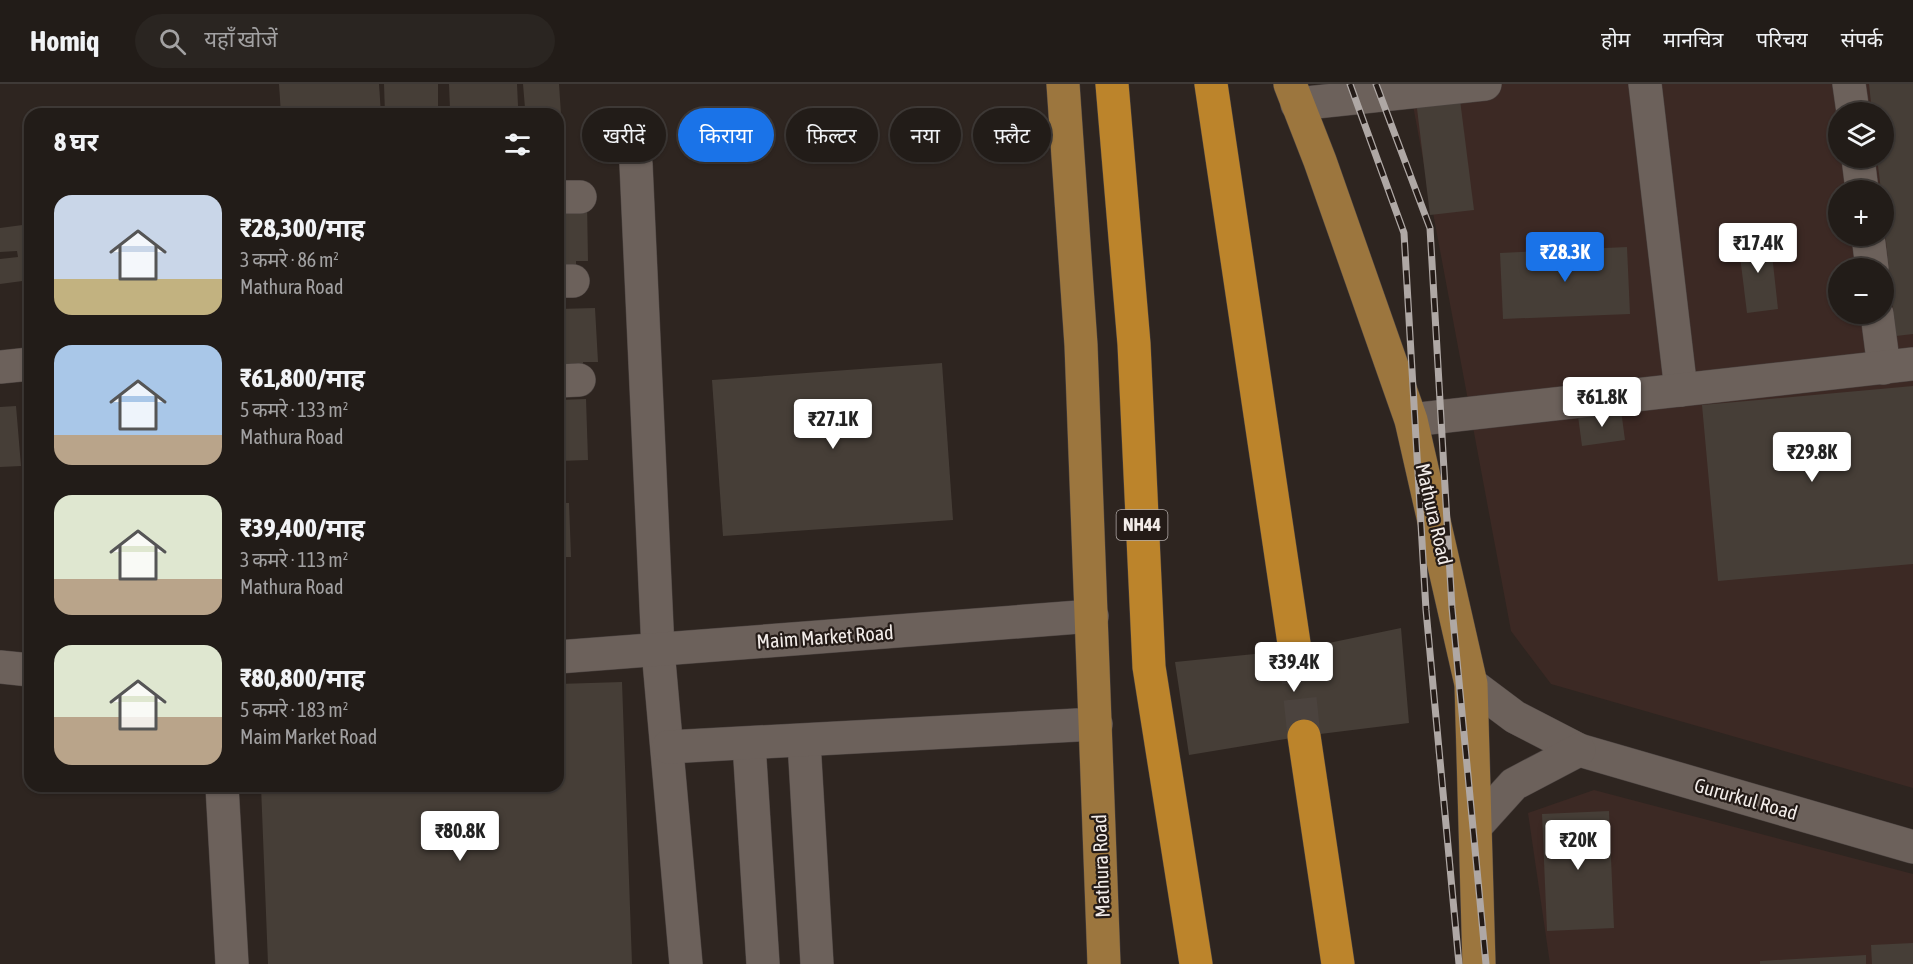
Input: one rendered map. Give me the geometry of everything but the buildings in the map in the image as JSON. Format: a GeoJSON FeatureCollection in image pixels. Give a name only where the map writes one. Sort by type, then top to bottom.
{"type":"FeatureCollection","features":[{"type":"Feature","properties":{"kind":"highway","name":"NH44"},"geometry":{"type":"LineString","coordinates":[[1112,84],[1134,345],[1149,667],[1196,964]]}},
{"type":"Feature","properties":{"kind":"highway"},"geometry":{"type":"LineString","coordinates":[[1211,84],[1295,650]]}},
{"type":"Feature","properties":{"kind":"highway"},"geometry":{"type":"LineString","coordinates":[[1304,736],[1338,964]]}},
{"type":"Feature","properties":{"kind":"main road","name":"Mathura Road"},"geometry":{"type":"LineString","coordinates":[[1063,84],[1081,345],[1104,964]]}},
{"type":"Feature","properties":{"kind":"main road","name":"Mathura Road"},"geometry":{"type":"LineString","coordinates":[[1293,94],[1320,161],[1411,420],[1472,684],[1479,964]]}},
{"type":"Feature","properties":{"kind":"street"},"geometry":{"type":"LineString","coordinates":[[1293,94],[1485,84]]}},
{"type":"Feature","properties":{"kind":"street"},"geometry":{"type":"LineString","coordinates":[[1645,84],[1681,390]]}},
{"type":"Feature","properties":{"kind":"street"},"geometry":{"type":"LineString","coordinates":[[1850,84],[1852,102]]}},
{"type":"Feature","properties":{"kind":"street"},"geometry":{"type":"LineString","coordinates":[[636,164],[658,650],[686,964]]}},
{"type":"Feature","properties":{"kind":"street"},"geometry":{"type":"LineString","coordinates":[[1411,420],[1898,366],[1881,324]]}},
{"type":"Feature","properties":{"kind":"street"},"geometry":{"type":"LineString","coordinates":[[0,367],[24,365]]}},
{"type":"Feature","properties":{"kind":"street","name":"Maim Market Road"},"geometry":{"type":"LineString","coordinates":[[564,657],[1092,616]]}},
{"type":"Feature","properties":{"kind":"street"},"geometry":{"type":"LineString","coordinates":[[0,667],[24,669]]}},
{"type":"Feature","properties":{"kind":"street","name":"Gururkul Road"},"geometry":{"type":"LineString","coordinates":[[1472,684],[1515,717],[1579,750],[1913,847]]}},
{"type":"Feature","properties":{"kind":"street"},"geometry":{"type":"LineString","coordinates":[[668,747],[804,742],[1096,724]]}},
{"type":"Feature","properties":{"kind":"street"},"geometry":{"type":"LineString","coordinates":[[804,742],[817,964]]}},
{"type":"Feature","properties":{"kind":"street"},"geometry":{"type":"LineString","coordinates":[[749,744],[763,964]]}},
{"type":"Feature","properties":{"kind":"street"},"geometry":{"type":"LineString","coordinates":[[1476,826],[1514,784],[1579,750]]}},
{"type":"Feature","properties":{"kind":"street"},"geometry":{"type":"LineString","coordinates":[[222,792],[232,964]]}},
{"type":"Feature","properties":{"kind":"shaded area"},"geometry":{"type":"Polygon","coordinates":[[[1409,84],[1913,84],[1913,788],[1551,684],[1511,631],[1409,84]]]}},
{"type":"Feature","properties":{"kind":"shaded area"},"geometry":{"type":"Polygon","coordinates":[[[1594,790],[1913,874],[1913,964],[1550,964],[1528,813],[1594,790]]]}},
{"type":"Feature","properties":{"kind":"tunnel"},"geometry":{"type":"LineString","coordinates":[[1295,650],[1304,736]]}},
{"type":"Feature","properties":{"kind":"railway"},"geometry":{"type":"LineString","coordinates":[[1350,84],[1404,233],[1426,610],[1459,964]]}},
{"type":"Feature","properties":{"kind":"railway"},"geometry":{"type":"LineString","coordinates":[[1376,84],[1430,228],[1452,608],[1486,964]]}}]}
